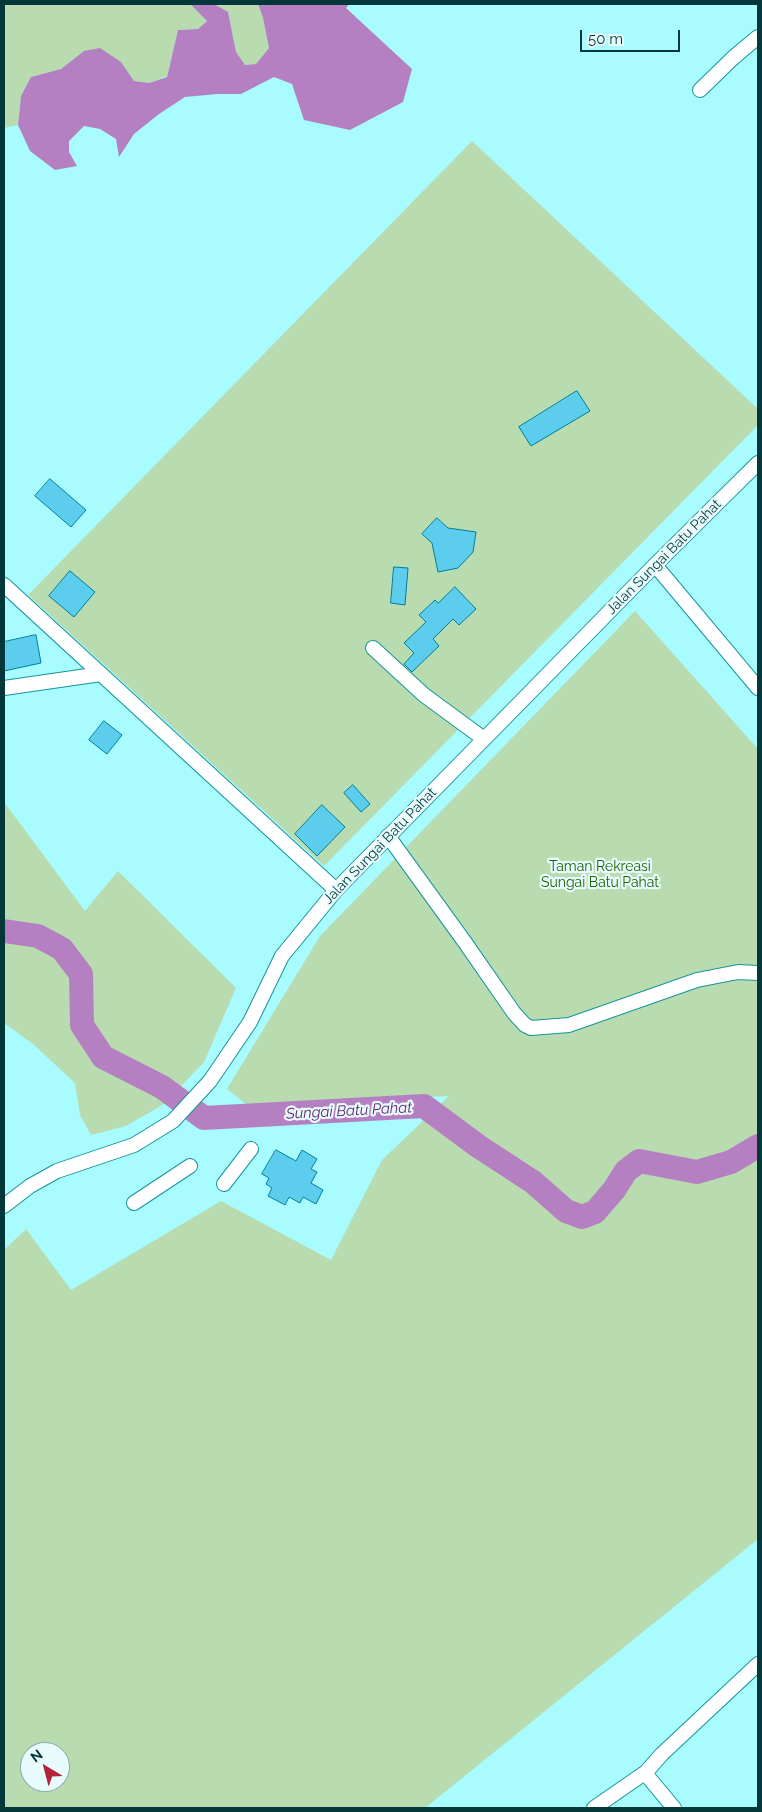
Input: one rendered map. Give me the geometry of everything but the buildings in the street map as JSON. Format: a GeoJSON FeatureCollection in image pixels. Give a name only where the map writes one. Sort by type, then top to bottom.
{"type":"FeatureCollection","features":[{"type":"Feature","properties":{"kind":"street"},"geometry":{"type":"LineString","coordinates":[[700,90],[758,37]]}},
{"type":"Feature","properties":{"kind":"street","name":"Jalan Sungai Batu Pahat"},"geometry":{"type":"LineString","coordinates":[[4,1206],[30,1186],[57,1171],[134,1145],[173,1121],[210,1081],[250,1022],[282,956],[336,890],[655,565],[756,469]]}},
{"type":"Feature","properties":{"kind":"street"},"geometry":{"type":"LineString","coordinates":[[655,565],[758,688]]}},
{"type":"Feature","properties":{"kind":"street"},"geometry":{"type":"LineString","coordinates":[[4,585],[336,890]]}},
{"type":"Feature","properties":{"kind":"street"},"geometry":{"type":"LineString","coordinates":[[372,648],[424,695],[484,739]]}},
{"type":"Feature","properties":{"kind":"street"},"geometry":{"type":"LineString","coordinates":[[4,688],[101,674]]}},
{"type":"Feature","properties":{"kind":"street"},"geometry":{"type":"LineString","coordinates":[[388,836],[514,1014],[524,1025],[531,1028],[569,1025],[697,980],[738,972],[758,973]]}},
{"type":"Feature","properties":{"kind":"street"},"geometry":{"type":"LineString","coordinates":[[224,1184],[251,1149]]}},
{"type":"Feature","properties":{"kind":"street"},"geometry":{"type":"LineString","coordinates":[[134,1203],[190,1166]]}},
{"type":"Feature","properties":{"kind":"street"},"geometry":{"type":"LineString","coordinates":[[594,1808],[646,1772],[662,1754],[758,1664]]}},
{"type":"Feature","properties":{"kind":"street"},"geometry":{"type":"LineString","coordinates":[[646,1772],[674,1808]]}},
{"type":"Feature","properties":{"kind":"green space"},"geometry":{"type":"Polygon","coordinates":[[[4,4],[193,4],[191,5],[207,21],[198,29],[178,30],[167,76],[149,83],[134,81],[121,62],[84,51],[61,69],[31,77],[21,96],[18,125],[4,128],[4,4]]]}},
{"type":"Feature","properties":{"kind":"green space"},"geometry":{"type":"Polygon","coordinates":[[[214,4],[258,4],[269,48],[256,64],[244,65],[236,52],[228,13],[214,4]]]}},
{"type":"Feature","properties":{"kind":"green space"},"geometry":{"type":"Polygon","coordinates":[[[472,141],[758,409],[758,425],[324,866],[28,595],[472,141]]]}},
{"type":"Feature","properties":{"kind":"green space","name":"Taman Rekreasi Sungai Batu Pahat"},"geometry":{"type":"Polygon","coordinates":[[[635,611],[758,749],[758,1539],[425,1808],[4,1808],[4,1250],[26,1229],[71,1290],[221,1201],[331,1260],[382,1160],[449,1096],[246,1104],[227,1089],[320,936],[635,611]]]}},
{"type":"Feature","properties":{"kind":"green space"},"geometry":{"type":"Polygon","coordinates":[[[4,802],[85,911],[118,871],[236,988],[204,1062],[164,1104],[126,1126],[91,1135],[80,1115],[75,1083],[33,1044],[4,1023],[4,802]]]}},
{"type":"Feature","properties":{"kind":"shaded area"},"geometry":{"type":"Polygon","coordinates":[[[214,4],[228,12],[236,52],[245,65],[256,64],[269,48],[258,4],[349,4],[346,8],[412,69],[403,102],[350,130],[304,120],[292,84],[274,77],[241,94],[185,97],[159,114],[134,134],[119,157],[116,139],[100,129],[84,126],[69,141],[69,152],[77,166],[55,170],[30,151],[18,125],[21,96],[31,77],[61,69],[84,51],[100,48],[121,62],[134,81],[149,83],[167,77],[178,30],[198,29],[207,21],[191,5],[214,4]]]}},
{"type":"Feature","properties":{"kind":"waterway","name":"Sungai Batu Pahat"},"geometry":{"type":"LineString","coordinates":[[4,931],[38,936],[62,949],[81,974],[82,1025],[103,1057],[162,1087],[204,1118],[424,1106],[478,1146],[533,1182],[566,1211],[582,1217],[595,1212],[614,1190],[626,1171],[639,1161],[697,1172],[731,1162],[758,1146]]}}]}
